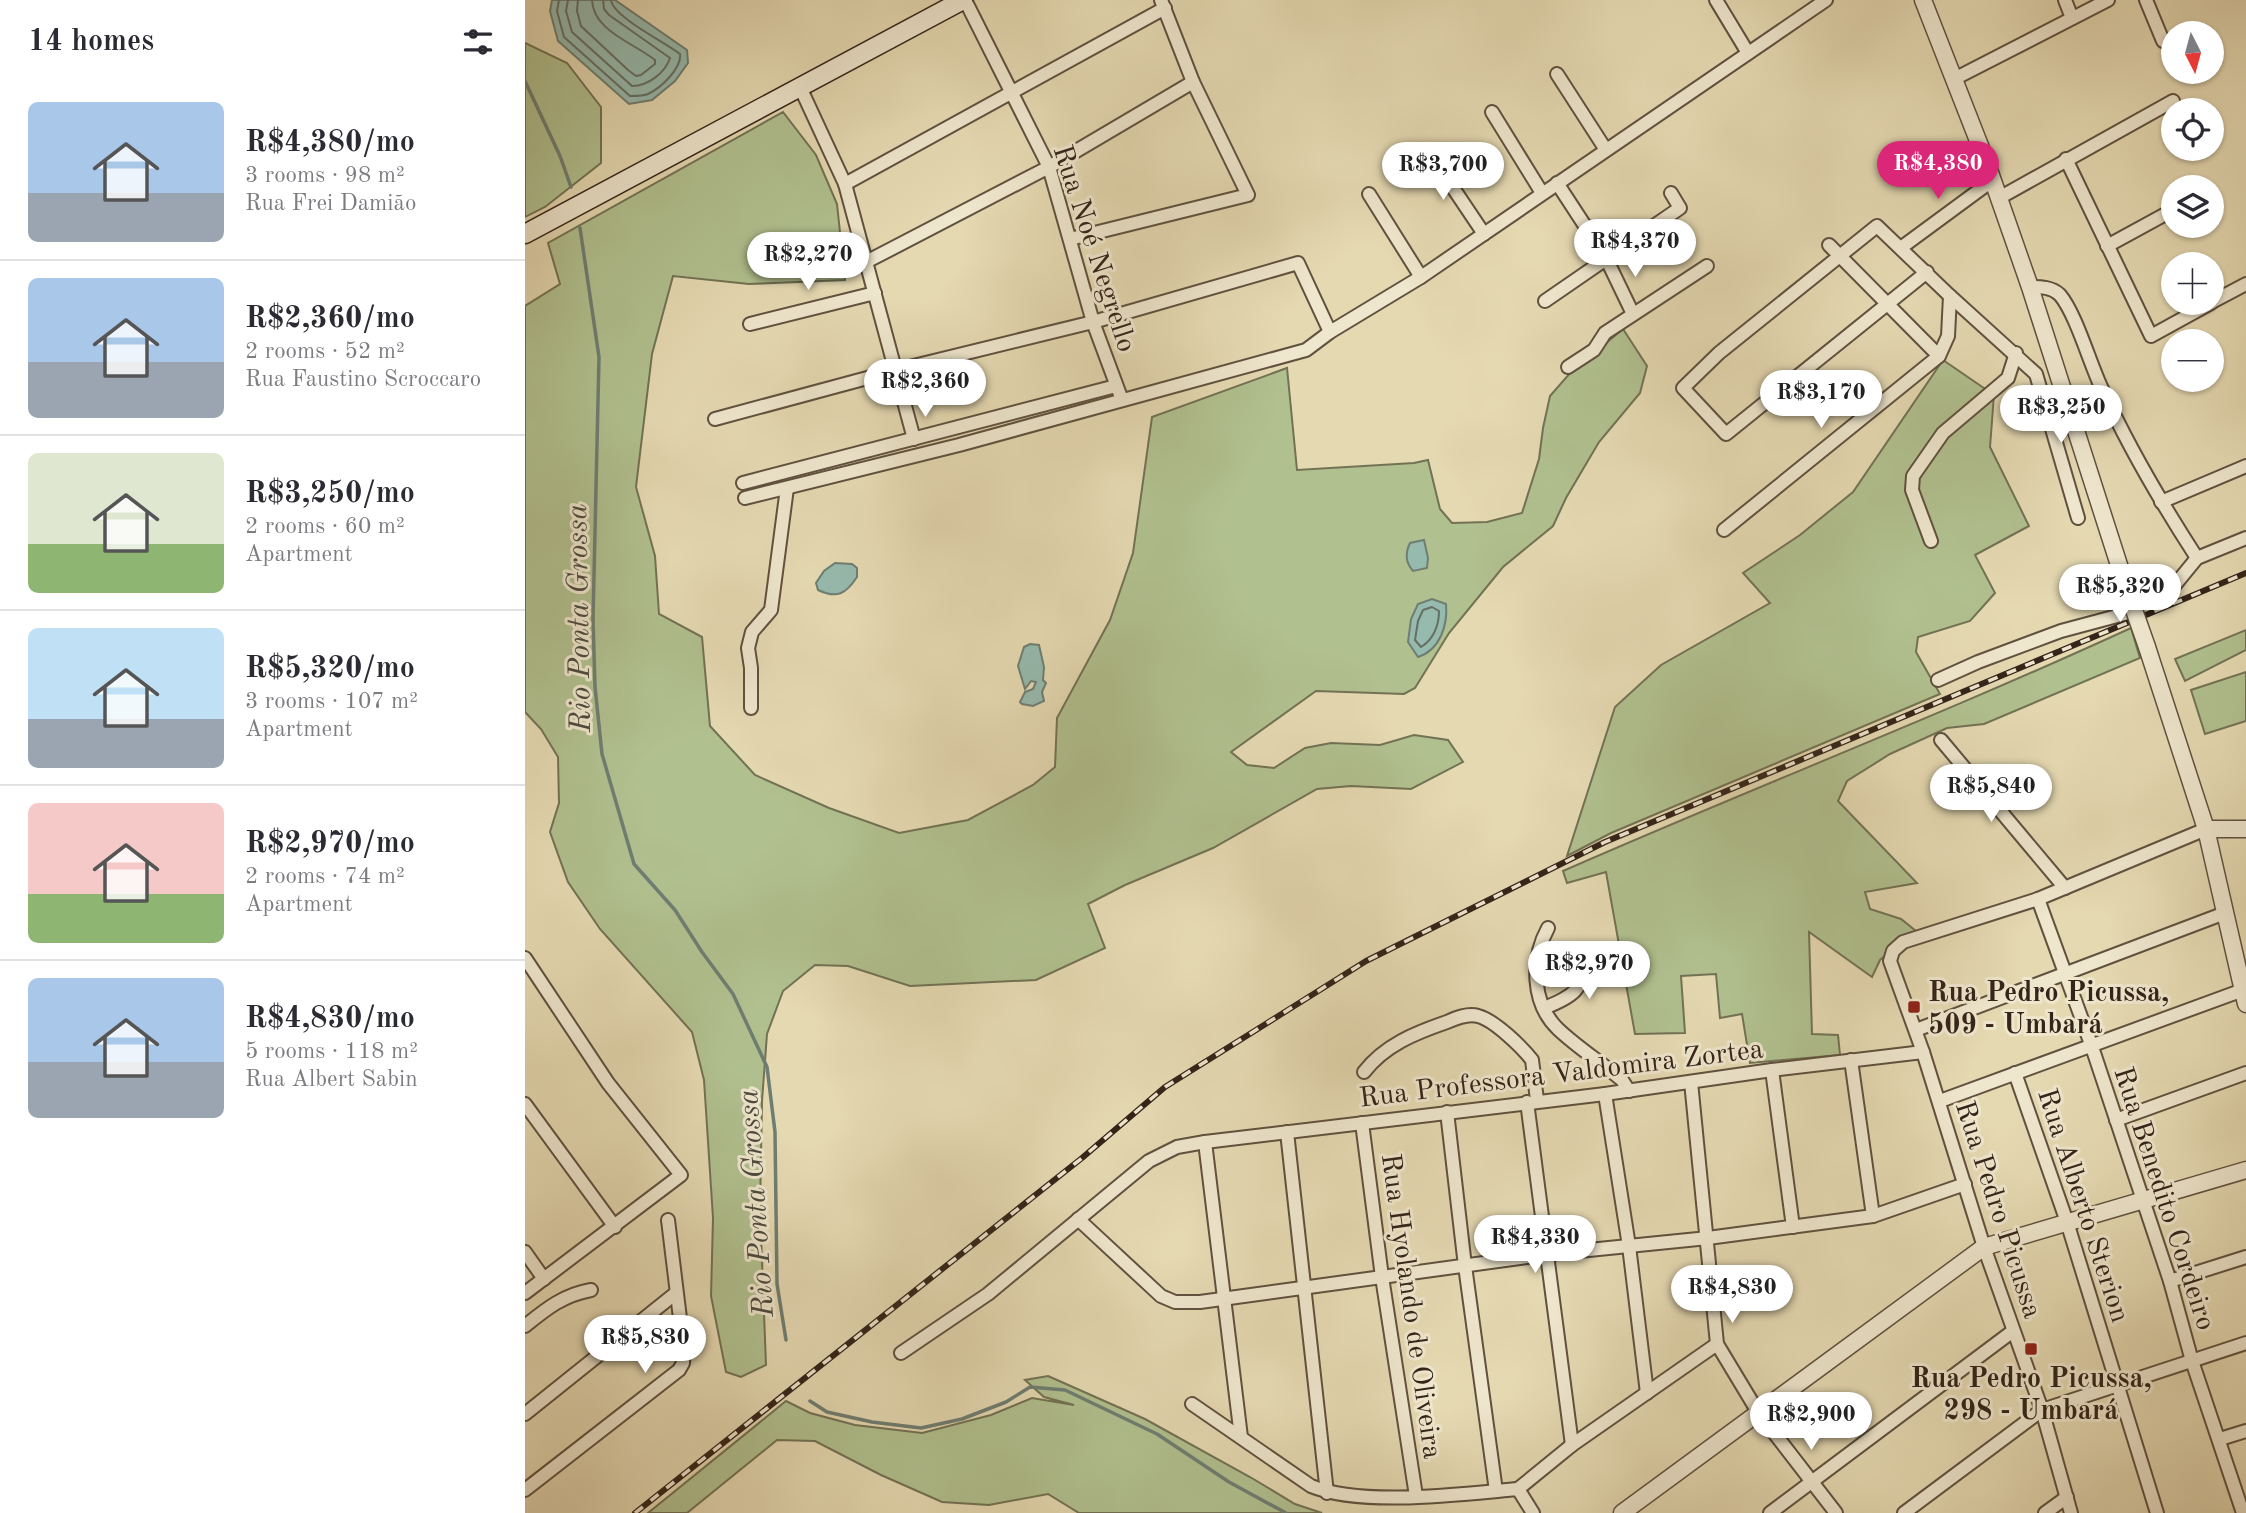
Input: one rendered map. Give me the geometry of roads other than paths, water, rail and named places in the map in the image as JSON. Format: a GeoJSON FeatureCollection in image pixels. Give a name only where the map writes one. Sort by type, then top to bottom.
{"type":"FeatureCollection","features":[{"type":"Feature","properties":{"kind":"main road"},"geometry":{"type":"LineString","coordinates":[[525,234],[964,0]]}},
{"type":"Feature","properties":{"kind":"street","name":"Rua Noé Negrello"},"geometry":{"type":"LineString","coordinates":[[964,0],[1049,167],[1093,322],[1122,400]]}},
{"type":"Feature","properties":{"kind":"street"},"geometry":{"type":"LineString","coordinates":[[1716,0],[1748,53]]}},
{"type":"Feature","properties":{"kind":"street"},"geometry":{"type":"LineString","coordinates":[[1923,0],[1993,180],[2030,287],[2206,830],[2225,913],[2239,942],[2244,997],[2015,1073],[1940,1101]]}},
{"type":"Feature","properties":{"kind":"street"},"geometry":{"type":"LineString","coordinates":[[2065,0],[2072,18]]}},
{"type":"Feature","properties":{"kind":"street"},"geometry":{"type":"LineString","coordinates":[[1954,79],[2108,0]]}},
{"type":"Feature","properties":{"kind":"street"},"geometry":{"type":"LineString","coordinates":[[2146,0],[2161,36]]}},
{"type":"Feature","properties":{"kind":"street"},"geometry":{"type":"LineString","coordinates":[[745,498],[1306,350],[1330,332],[1421,277],[1823,1]]}},
{"type":"Feature","properties":{"kind":"street"},"geometry":{"type":"LineString","coordinates":[[845,184],[1163,4],[1193,82],[1248,195],[1070,239]]}},
{"type":"Feature","properties":{"kind":"street"},"geometry":{"type":"LineString","coordinates":[[1557,74],[1606,150]]}},
{"type":"Feature","properties":{"kind":"street"},"geometry":{"type":"LineString","coordinates":[[866,262],[1049,167],[1193,82]]}},
{"type":"Feature","properties":{"kind":"street"},"geometry":{"type":"LineString","coordinates":[[800,87],[845,184],[914,439]]}},
{"type":"Feature","properties":{"kind":"street"},"geometry":{"type":"LineString","coordinates":[[1999,198],[2161,108]]}},
{"type":"Feature","properties":{"kind":"street"},"geometry":{"type":"LineString","coordinates":[[1492,112],[1542,193]]}},
{"type":"Feature","properties":{"kind":"street"},"geometry":{"type":"LineString","coordinates":[[1429,152],[1484,234]]}},
{"type":"Feature","properties":{"kind":"street"},"geometry":{"type":"LineString","coordinates":[[2066,159],[2151,336],[2190,315]]}},
{"type":"Feature","properties":{"kind":"street"},"geometry":{"type":"LineString","coordinates":[[1902,247],[1993,180]]}},
{"type":"Feature","properties":{"kind":"street"},"geometry":{"type":"LineString","coordinates":[[1557,183],[1606,258],[1633,314]]}},
{"type":"Feature","properties":{"kind":"street"},"geometry":{"type":"LineString","coordinates":[[1545,301],[1680,208],[1671,193]]}},
{"type":"Feature","properties":{"kind":"street"},"geometry":{"type":"LineString","coordinates":[[1369,194],[1421,277]]}},
{"type":"Feature","properties":{"kind":"street"},"geometry":{"type":"LineString","coordinates":[[2107,246],[2161,217]]}},
{"type":"Feature","properties":{"kind":"street"},"geometry":{"type":"LineString","coordinates":[[1927,272],[1726,434],[1683,388],[1719,353],[1877,226],[1902,247],[1927,272],[1950,296],[2036,373],[2078,518]]}},
{"type":"Feature","properties":{"kind":"street"},"geometry":{"type":"LineString","coordinates":[[1829,245],[1939,356]]}},
{"type":"Feature","properties":{"kind":"street"},"geometry":{"type":"LineString","coordinates":[[715,419],[897,370],[1093,322],[1298,263],[1330,332]]}},
{"type":"Feature","properties":{"kind":"street"},"geometry":{"type":"LineString","coordinates":[[1568,367],[1594,350],[1605,333],[1707,266]]}},
{"type":"Feature","properties":{"kind":"street"},"geometry":{"type":"LineString","coordinates":[[2224,296],[2246,284]]}},
{"type":"Feature","properties":{"kind":"street"},"geometry":{"type":"LineString","coordinates":[[2030,287],[2044,286],[2059,294],[2069,311],[2102,390],[2161,502],[2197,558]]}},
{"type":"Feature","properties":{"kind":"street"},"geometry":{"type":"LineString","coordinates":[[750,324],[875,293]]}},
{"type":"Feature","properties":{"kind":"street"},"geometry":{"type":"LineString","coordinates":[[1724,530],[1939,356],[1948,336],[1950,296]]}},
{"type":"Feature","properties":{"kind":"street"},"geometry":{"type":"LineString","coordinates":[[1931,541],[1912,490],[1913,476],[1943,433],[2008,378],[2016,353]]}},
{"type":"Feature","properties":{"kind":"street"},"geometry":{"type":"LineString","coordinates":[[743,483],[1116,386]]}},
{"type":"Feature","properties":{"kind":"street"},"geometry":{"type":"LineString","coordinates":[[2161,502],[2246,466]]}},
{"type":"Feature","properties":{"kind":"street"},"geometry":{"type":"LineString","coordinates":[[751,708],[748,648],[752,632],[771,610],[787,488]]}},
{"type":"Feature","properties":{"kind":"street"},"geometry":{"type":"LineString","coordinates":[[1938,680],[2052,634],[2132,612],[2165,597],[2197,558],[2246,538]]}},
{"type":"Feature","properties":{"kind":"street"},"geometry":{"type":"LineString","coordinates":[[1941,740],[2065,888]]}},
{"type":"Feature","properties":{"kind":"street"},"geometry":{"type":"LineString","coordinates":[[2038,899],[2206,830],[2246,829]]}},
{"type":"Feature","properties":{"kind":"street","name":"Rua Pedro Picussa"},"geometry":{"type":"LineString","coordinates":[[2038,899],[1903,942],[1893,951],[1889,961],[1916,1030],[1984,1247],[2042,1410],[2071,1513]]}},
{"type":"Feature","properties":{"kind":"street","name":"Rua Benedito Cordeiro"},"geometry":{"type":"LineString","coordinates":[[2038,899],[2066,972],[2143,1199],[2170,1280],[2192,1361],[2243,1513]]}},
{"type":"Feature","properties":{"kind":"street"},"geometry":{"type":"LineString","coordinates":[[1916,1030],[2225,913]]}},
{"type":"Feature","properties":{"kind":"street"},"geometry":{"type":"LineString","coordinates":[[1548,928],[1539,944],[1536,986],[1545,1008],[1557,1028],[1622,1080],[1629,1091]]}},
{"type":"Feature","properties":{"kind":"street"},"geometry":{"type":"LineString","coordinates":[[1545,1008],[1568,999],[1580,988],[1591,954]]}},
{"type":"Feature","properties":{"kind":"street"},"geometry":{"type":"LineString","coordinates":[[525,1293],[681,1175],[608,1083],[526,963]]}},
{"type":"Feature","properties":{"kind":"street"},"geometry":{"type":"LineString","coordinates":[[1364,1072],[1374,1060],[1412,1034],[1475,1014],[1487,1019],[1532,1060],[1532,1101],[1572,1445]]}},
{"type":"Feature","properties":{"kind":"street","name":"Rua Professora Valdomira Zortea"},"geometry":{"type":"LineString","coordinates":[[901,1353],[988,1294],[1149,1161],[1177,1147],[1923,1052]]}},
{"type":"Feature","properties":{"kind":"street"},"geometry":{"type":"LineString","coordinates":[[1851,1060],[1873,1216]]}},
{"type":"Feature","properties":{"kind":"street"},"geometry":{"type":"LineString","coordinates":[[1772,1070],[1793,1227]]}},
{"type":"Feature","properties":{"kind":"street","name":"Rua Alberto Sterion"},"geometry":{"type":"LineString","coordinates":[[2015,1073],[2067,1222],[2157,1513]]}},
{"type":"Feature","properties":{"kind":"street"},"geometry":{"type":"LineString","coordinates":[[2116,1120],[2246,1073]]}},
{"type":"Feature","properties":{"kind":"street"},"geometry":{"type":"LineString","coordinates":[[1691,1082],[1717,1344],[1758,1412],[1836,1513]]}},
{"type":"Feature","properties":{"kind":"street"},"geometry":{"type":"LineString","coordinates":[[1605,1094],[1629,1246],[1647,1393]]}},
{"type":"Feature","properties":{"kind":"street"},"geometry":{"type":"LineString","coordinates":[[525,1104],[615,1227]]}},
{"type":"Feature","properties":{"kind":"street"},"geometry":{"type":"LineString","coordinates":[[1447,1112],[1496,1491]]}},
{"type":"Feature","properties":{"kind":"street","name":"Rua Hyolando de Oliveira"},"geometry":{"type":"LineString","coordinates":[[1362,1123],[1382,1277],[1416,1496]]}},
{"type":"Feature","properties":{"kind":"street"},"geometry":{"type":"LineString","coordinates":[[1287,1132],[1328,1493]]}},
{"type":"Feature","properties":{"kind":"street"},"geometry":{"type":"LineString","coordinates":[[1205,1142],[1222,1299],[1241,1437]]}},
{"type":"Feature","properties":{"kind":"street"},"geometry":{"type":"LineString","coordinates":[[1622,1513],[1984,1247],[2246,1170]]}},
{"type":"Feature","properties":{"kind":"street"},"geometry":{"type":"LineString","coordinates":[[1078,1219],[1168,1301],[1200,1302],[1549,1254],[1708,1238],[1873,1216],[1965,1184]]}},
{"type":"Feature","properties":{"kind":"street"},"geometry":{"type":"LineString","coordinates":[[525,1490],[679,1370],[683,1363],[684,1351],[668,1220]]}},
{"type":"Feature","properties":{"kind":"street"},"geometry":{"type":"LineString","coordinates":[[525,1252],[544,1279]]}},
{"type":"Feature","properties":{"kind":"street"},"geometry":{"type":"LineString","coordinates":[[2170,1280],[2246,1257]]}},
{"type":"Feature","properties":{"kind":"street"},"geometry":{"type":"LineString","coordinates":[[525,1326],[560,1299],[591,1290]]}},
{"type":"Feature","properties":{"kind":"street"},"geometry":{"type":"LineString","coordinates":[[525,1413],[676,1293]]}},
{"type":"Feature","properties":{"kind":"street"},"geometry":{"type":"LineString","coordinates":[[1770,1513],[2013,1331]]}},
{"type":"Feature","properties":{"kind":"street"},"geometry":{"type":"LineString","coordinates":[[1904,1513],[2042,1410],[2246,1343]]}},
{"type":"Feature","properties":{"kind":"street"},"geometry":{"type":"LineString","coordinates":[[1192,1404],[1311,1486],[1328,1493],[1376,1497],[1518,1489],[1572,1445],[1717,1344]]}},
{"type":"Feature","properties":{"kind":"street"},"geometry":{"type":"LineString","coordinates":[[2220,1439],[2246,1431]]}},
{"type":"Feature","properties":{"kind":"street"},"geometry":{"type":"LineString","coordinates":[[1518,1489],[1533,1513]]}},
{"type":"Feature","properties":{"kind":"street"},"geometry":{"type":"LineString","coordinates":[[2045,1513],[2067,1497]]}},
{"type":"Feature","properties":{"kind":"water"},"geometry":{"type":"Polygon","coordinates":[[[552,0],[615,0],[687,50],[688,63],[675,81],[652,100],[629,104],[558,41],[550,11],[552,0]]]}},
{"type":"Feature","properties":{"kind":"water"},"geometry":{"type":"Polygon","coordinates":[[[1424,540],[1427,568],[1413,571],[1407,561],[1408,547],[1410,543],[1424,540]]]}},
{"type":"Feature","properties":{"kind":"water"},"geometry":{"type":"Polygon","coordinates":[[[835,563],[852,564],[857,568],[857,577],[841,593],[831,594],[818,590],[816,583],[824,571],[835,563]]]}},
{"type":"Feature","properties":{"kind":"water"},"geometry":{"type":"Polygon","coordinates":[[[1432,599],[1446,604],[1446,620],[1437,643],[1426,654],[1418,657],[1408,642],[1411,619],[1418,604],[1432,599]]]}},
{"type":"Feature","properties":{"kind":"water"},"geometry":{"type":"Polygon","coordinates":[[[1030,644],[1039,645],[1044,667],[1043,680],[1046,683],[1042,692],[1044,701],[1033,706],[1020,702],[1025,692],[1033,689],[1036,682],[1031,681],[1025,689],[1018,666],[1024,647],[1030,644]]]}},
{"type":"Feature","properties":{"kind":"waterway"},"geometry":{"type":"LineString","coordinates":[[525,81],[560,156],[571,187]]}},
{"type":"Feature","properties":{"kind":"waterway","name":"Rio Ponta Grossa"},"geometry":{"type":"LineString","coordinates":[[580,228],[599,357],[593,619],[595,687],[602,754],[634,864],[675,910],[733,994],[767,1067],[775,1132],[777,1284],[786,1340]]}},
{"type":"Feature","properties":{"kind":"waterway","name":"Rio Ponta Grossa"},"geometry":{"type":"LineString","coordinates":[[810,1401],[827,1412],[872,1422],[921,1428],[962,1419],[1006,1402],[1030,1387],[1065,1390],[1157,1434],[1229,1482],[1286,1513]]}},
{"type":"Feature","properties":{"kind":"railway"},"geometry":{"type":"LineString","coordinates":[[635,1513],[1082,1158],[1165,1087],[1366,961],[1605,842],[2246,573]]}},
{"type":"Feature","properties":{"kind":"place","name":"Rua Pedro Picussa, 509 - Umbará"},"geometry":{"type":"Point","coordinates":[1914,1007]}},
{"type":"Feature","properties":{"kind":"place","name":"Rua Pedro Picussa, 298 - Umbará"},"geometry":{"type":"Point","coordinates":[2031,1349]}}]}
